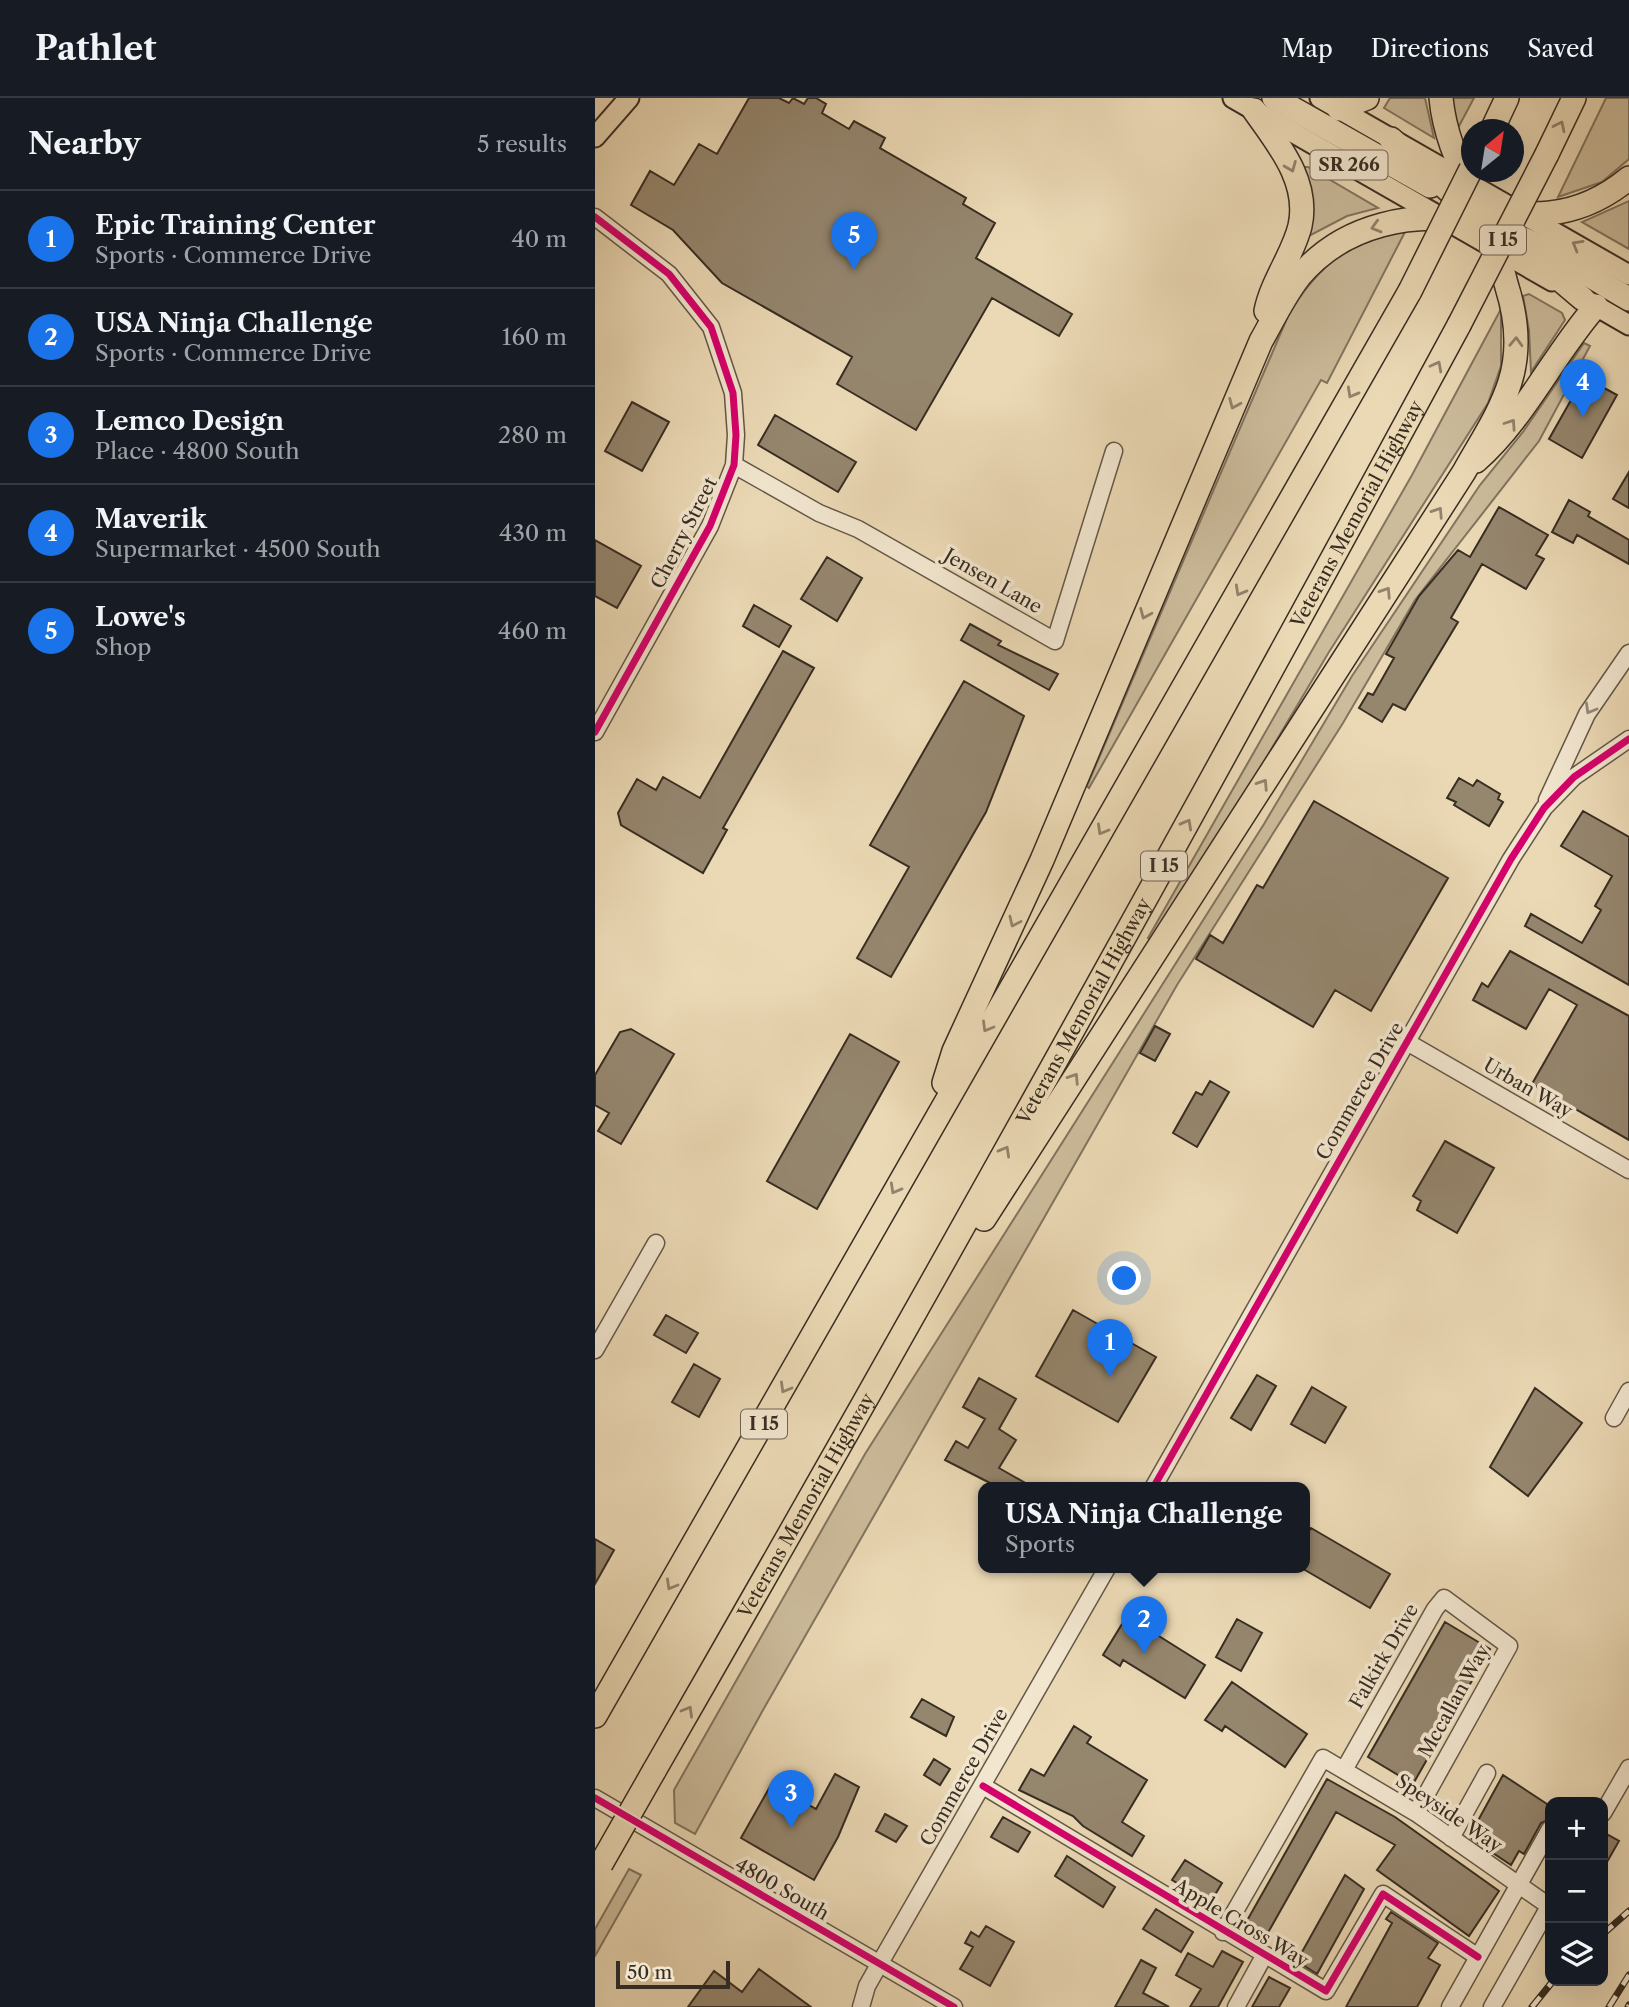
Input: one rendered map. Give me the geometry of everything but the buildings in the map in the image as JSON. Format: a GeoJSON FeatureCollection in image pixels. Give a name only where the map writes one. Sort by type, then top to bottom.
{"type":"FeatureCollection","features":[{"type":"Feature","properties":{"kind":"highway"},"geometry":{"type":"LineString","coordinates":[[1274,98],[1467,185]]}},
{"type":"Feature","properties":{"kind":"highway"},"geometry":{"type":"LineString","coordinates":[[1329,103],[1367,98]]}},
{"type":"Feature","properties":{"kind":"highway"},"geometry":{"type":"LineString","coordinates":[[1441,98],[1443,117],[1467,185],[1484,217],[1503,242],[1590,302],[1500,440],[1464,472]]}},
{"type":"Feature","properties":{"kind":"highway"},"geometry":{"type":"LineString","coordinates":[[1497,119],[1507,98]]}},
{"type":"Feature","properties":{"kind":"highway","name":"Veterans Memorial Highway"},"geometry":{"type":"LineString","coordinates":[[598,1870],[865,1404],[1278,660],[1459,325],[1574,98]]}},
{"type":"Feature","properties":{"kind":"highway"},"geometry":{"type":"LineString","coordinates":[[1254,110],[1292,165],[1302,200],[1300,226],[1268,301],[1261,341]]}},
{"type":"Feature","properties":{"kind":"highway"},"geometry":{"type":"LineString","coordinates":[[1391,139],[1467,185]]}},
{"type":"Feature","properties":{"kind":"highway"},"geometry":{"type":"LineString","coordinates":[[928,1129],[954,1051],[1042,860],[1261,341],[1298,279],[1332,246],[1361,231],[1386,223],[1412,219],[1444,220],[1525,215],[1575,208],[1603,196],[1629,177]]}},
{"type":"Feature","properties":{"kind":"highway","name":"I 15"},"geometry":{"type":"LineString","coordinates":[[595,1716],[807,1349],[928,1129],[1224,620],[1467,185]]}},
{"type":"Feature","properties":{"kind":"highway"},"geometry":{"type":"LineString","coordinates":[[1503,242],[1629,299]]}},
{"type":"Feature","properties":{"kind":"highway"},"geometry":{"type":"LineString","coordinates":[[865,1404],[1464,472],[1502,404],[1514,369],[1515,317],[1503,242]]}},
{"type":"Feature","properties":{"kind":"main road"},"geometry":{"type":"LineString","coordinates":[[595,137],[629,98]]}},
{"type":"Feature","properties":{"kind":"main road","name":"SR 266"},"geometry":{"type":"LineString","coordinates":[[1233,98],[1444,220],[1503,242]]}},
{"type":"Feature","properties":{"kind":"main road","name":"SR 266"},"geometry":{"type":"LineString","coordinates":[[1329,103],[1391,139]]}},
{"type":"Feature","properties":{"kind":"main road"},"geometry":{"type":"LineString","coordinates":[[1467,185],[1629,275]]}},
{"type":"Feature","properties":{"kind":"main road"},"geometry":{"type":"LineString","coordinates":[[1590,302],[1629,325]]}},
{"type":"Feature","properties":{"kind":"street","name":"Cherry Street"},"geometry":{"type":"LineString","coordinates":[[595,217],[669,274],[711,327],[733,393],[734,465],[710,526],[595,732]]}},
{"type":"Feature","properties":{"kind":"street","name":"Jensen Lane"},"geometry":{"type":"LineString","coordinates":[[734,465],[819,513],[858,529],[1055,641],[1114,452]]}},
{"type":"Feature","properties":{"kind":"street","name":"Commerce Drive"},"geometry":{"type":"LineString","coordinates":[[1629,654],[1629,675]]}},
{"type":"Feature","properties":{"kind":"street","name":"Commerce Drive"},"geometry":{"type":"LineString","coordinates":[[1156,1482],[1511,859],[1544,808],[1587,714],[1603,687],[1629,654]]}},
{"type":"Feature","properties":{"kind":"street","name":"Commerce Drive"},"geometry":{"type":"LineString","coordinates":[[1544,808],[1574,777],[1629,739]]}},
{"type":"Feature","properties":{"kind":"street","name":"Urban Way"},"geometry":{"type":"LineString","coordinates":[[1407,1042],[1629,1170]]}},
{"type":"Feature","properties":{"kind":"street"},"geometry":{"type":"LineString","coordinates":[[595,1350],[656,1243]]}},
{"type":"Feature","properties":{"kind":"street"},"geometry":{"type":"LineString","coordinates":[[1613,1418],[1629,1391]]}},
{"type":"Feature","properties":{"kind":"street","name":"Commerce Drive"},"geometry":{"type":"LineString","coordinates":[[861,2007],[867,1986],[1104,1573]]}},
{"type":"Feature","properties":{"kind":"street","name":"Falkirk Drive"},"geometry":{"type":"LineString","coordinates":[[1344,1770],[1444,1598],[1509,1646]]}},
{"type":"Feature","properties":{"kind":"street","name":"Mccallan Way"},"geometry":{"type":"LineString","coordinates":[[1416,1813],[1509,1646]]}},
{"type":"Feature","properties":{"kind":"street","name":"Speyside Way"},"geometry":{"type":"LineString","coordinates":[[1223,1932],[1323,1758],[1416,1813],[1518,1886],[1545,1902]]}},
{"type":"Feature","properties":{"kind":"street"},"geometry":{"type":"LineString","coordinates":[[1608,1804],[1629,1768]]}},
{"type":"Feature","properties":{"kind":"street"},"geometry":{"type":"LineString","coordinates":[[1451,1838],[1487,1773]]}},
{"type":"Feature","properties":{"kind":"street","name":"Apple Cross Way"},"geometry":{"type":"LineString","coordinates":[[983,1786],[1325,1991],[1383,1894],[1478,1957]]}},
{"type":"Feature","properties":{"kind":"street","name":"4800 South"},"geometry":{"type":"LineString","coordinates":[[595,1798],[954,2007]]}},
{"type":"Feature","properties":{"kind":"street"},"geometry":{"type":"LineString","coordinates":[[1450,2007],[1545,1838]]}},
{"type":"Feature","properties":{"kind":"street"},"geometry":{"type":"LineString","coordinates":[[1492,2007],[1545,1914]]}},
{"type":"Feature","properties":{"kind":"street"},"geometry":{"type":"LineString","coordinates":[[1236,2007],[1264,1956]]}},
{"type":"Feature","properties":{"kind":"shaded area"},"geometry":{"type":"Polygon","coordinates":[[[1390,98],[1425,98],[1434,138],[1384,108],[1390,98]]]}},
{"type":"Feature","properties":{"kind":"shaded area"},"geometry":{"type":"Polygon","coordinates":[[[1451,98],[1474,98],[1461,119],[1458,128],[1451,98]]]}},
{"type":"Feature","properties":{"kind":"shaded area"},"geometry":{"type":"Polygon","coordinates":[[[1606,98],[1629,98],[1629,159],[1602,182],[1558,197],[1606,98]]]}},
{"type":"Feature","properties":{"kind":"shaded area"},"geometry":{"type":"Polygon","coordinates":[[[1304,167],[1378,208],[1347,216],[1307,237],[1312,201],[1304,167]]]}},
{"type":"Feature","properties":{"kind":"shaded area"},"geometry":{"type":"Polygon","coordinates":[[[1629,201],[1629,249],[1582,222],[1629,201]]]}},
{"type":"Feature","properties":{"kind":"shaded area"},"geometry":{"type":"Polygon","coordinates":[[[1406,230],[1327,383],[1321,380],[1089,788],[1087,786],[1288,316],[1311,283],[1336,259],[1367,241],[1406,230]]]}},
{"type":"Feature","properties":{"kind":"shaded area"},"geometry":{"type":"Polygon","coordinates":[[[1529,294],[1562,313],[1565,320],[1531,372],[1529,330],[1523,296],[1529,294]]]}},
{"type":"Feature","properties":{"kind":"shaded area"},"geometry":{"type":"Polygon","coordinates":[[[1501,309],[1501,366],[1488,403],[1329,652],[1156,943],[1148,938],[1412,475],[1501,309]]]}},
{"type":"Feature","properties":{"kind":"shaded area"},"geometry":{"type":"Polygon","coordinates":[[[1584,343],[1590,346],[1539,441],[1415,600],[1343,723],[1177,985],[695,1834],[675,1823],[674,1790],[865,1454],[1264,824],[1352,676],[1480,485],[1523,432],[1584,343]]]}},
{"type":"Feature","properties":{"kind":"shaded area"},"geometry":{"type":"Polygon","coordinates":[[[629,1869],[641,1875],[595,1956],[595,1929],[629,1869]]]}},
{"type":"Feature","properties":{"kind":"railway"},"geometry":{"type":"LineString","coordinates":[[1608,1930],[1629,1911]]}},
{"type":"Feature","properties":{"kind":"railway"},"geometry":{"type":"LineString","coordinates":[[1609,2007],[1629,1975]]}},
{"type":"Feature","properties":{"kind":"railway"},"geometry":{"type":"LineString","coordinates":[[1532,2007],[1549,1986]]}},
{"type":"Feature","properties":{"kind":"cycle path"},"geometry":{"type":"LineString","coordinates":[[595,217],[669,274],[711,327],[733,393],[736,435],[734,465],[710,526],[595,732]]}},
{"type":"Feature","properties":{"kind":"cycle path"},"geometry":{"type":"LineString","coordinates":[[1156,1482],[1511,859],[1544,808],[1574,777],[1629,739]]}},
{"type":"Feature","properties":{"kind":"cycle path"},"geometry":{"type":"LineString","coordinates":[[983,1786],[1326,1991],[1383,1894],[1478,1957]]}},
{"type":"Feature","properties":{"kind":"cycle path"},"geometry":{"type":"LineString","coordinates":[[595,1798],[954,2007]]}},
{"type":"Feature","properties":{"kind":"place","name":"Lowe's"},"geometry":{"type":"Point","coordinates":[854,270]}},
{"type":"Feature","properties":{"kind":"place","name":"Maverik"},"geometry":{"type":"Point","coordinates":[1583,417]}},
{"type":"Feature","properties":{"kind":"place","name":"Epic Training Center"},"geometry":{"type":"Point","coordinates":[1110,1377]}},
{"type":"Feature","properties":{"kind":"place","name":"USA Ninja Challenge"},"geometry":{"type":"Point","coordinates":[1144,1654]}},
{"type":"Feature","properties":{"kind":"place","name":"Lemco Design"},"geometry":{"type":"Point","coordinates":[791,1828]}}]}
